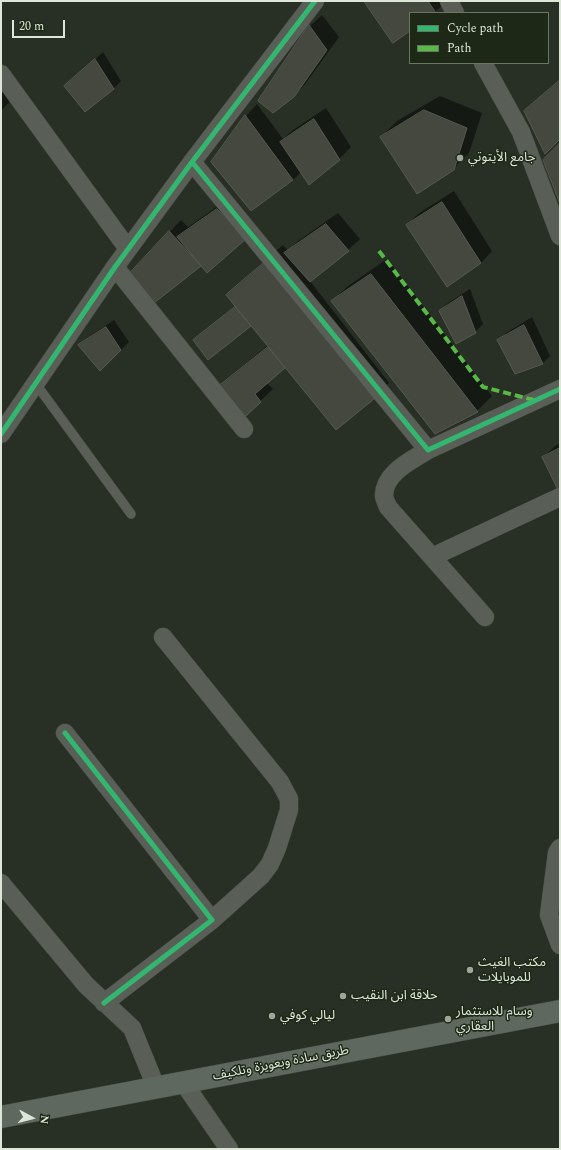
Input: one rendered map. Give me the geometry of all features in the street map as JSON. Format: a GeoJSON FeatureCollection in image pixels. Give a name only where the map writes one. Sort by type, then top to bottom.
{"type":"FeatureCollection","features":[{"type":"Feature","properties":{"kind":"main road","name":"طريق سادة وبعويزة وتلكيف"},"geometry":{"type":"LineString","coordinates":[[1,1117],[560,1010]]}},
{"type":"Feature","properties":{"kind":"street"},"geometry":{"type":"LineString","coordinates":[[1,434],[128,249],[192,162],[315,1]]}},
{"type":"Feature","properties":{"kind":"street"},"geometry":{"type":"LineString","coordinates":[[449,1],[455,12]]}},
{"type":"Feature","properties":{"kind":"street"},"geometry":{"type":"LineString","coordinates":[[484,64],[521,132],[560,236]]}},
{"type":"Feature","properties":{"kind":"street"},"geometry":{"type":"LineString","coordinates":[[1,74],[128,249]]}},
{"type":"Feature","properties":{"kind":"street"},"geometry":{"type":"LineString","coordinates":[[192,162],[428,450]]}},
{"type":"Feature","properties":{"kind":"street"},"geometry":{"type":"LineString","coordinates":[[115,267],[244,430]]}},
{"type":"Feature","properties":{"kind":"street"},"geometry":{"type":"LineString","coordinates":[[485,617],[388,507],[384,496],[387,483],[398,470],[428,450],[560,389]]}},
{"type":"Feature","properties":{"kind":"street"},"geometry":{"type":"LineString","coordinates":[[432,557],[560,497]]}},
{"type":"Feature","properties":{"kind":"street"},"geometry":{"type":"LineString","coordinates":[[104,1002],[212,920],[261,876],[270,864],[277,848],[289,810],[289,799],[280,782],[163,637]]}},
{"type":"Feature","properties":{"kind":"street"},"geometry":{"type":"LineString","coordinates":[[65,733],[212,920]]}},
{"type":"Feature","properties":{"kind":"street"},"geometry":{"type":"LineString","coordinates":[[560,848],[557,853],[549,915],[560,945]]}},
{"type":"Feature","properties":{"kind":"street"},"geometry":{"type":"LineString","coordinates":[[1,883],[86,985],[132,1028],[156,1087]]}},
{"type":"Feature","properties":{"kind":"street"},"geometry":{"type":"LineString","coordinates":[[183,1082],[229,1149]]}},
{"type":"Feature","properties":{"kind":"lane"},"geometry":{"type":"LineString","coordinates":[[36,384],[131,514]]}},
{"type":"Feature","properties":{"kind":"building"},"geometry":{"type":"Polygon","coordinates":[[[364,1],[428,1],[435,12],[409,12],[409,32],[393,43],[364,1]]]}},
{"type":"Feature","properties":{"kind":"building"},"geometry":{"type":"Polygon","coordinates":[[[309,25],[327,50],[294,97],[273,113],[258,101],[309,25]]]}},
{"type":"Feature","properties":{"kind":"building"},"geometry":{"type":"Polygon","coordinates":[[[95,59],[114,89],[85,112],[64,86],[95,59]]]}},
{"type":"Feature","properties":{"kind":"building"},"geometry":{"type":"Polygon","coordinates":[[[560,80],[560,139],[545,154],[524,111],[560,80]]]}},
{"type":"Feature","properties":{"kind":"building"},"geometry":{"type":"Polygon","coordinates":[[[424,110],[467,128],[454,170],[417,194],[380,137],[424,110]]]}},
{"type":"Feature","properties":{"kind":"building"},"geometry":{"type":"Polygon","coordinates":[[[245,115],[293,180],[251,211],[211,162],[245,115]]]}},
{"type":"Feature","properties":{"kind":"building"},"geometry":{"type":"Polygon","coordinates":[[[314,119],[340,160],[309,185],[280,142],[314,119]]]}},
{"type":"Feature","properties":{"kind":"building"},"geometry":{"type":"Polygon","coordinates":[[[560,143],[560,204],[543,160],[560,143]]]}},
{"type":"Feature","properties":{"kind":"building"},"geometry":{"type":"Polygon","coordinates":[[[442,202],[481,263],[447,287],[406,225],[442,202]]]}},
{"type":"Feature","properties":{"kind":"building"},"geometry":{"type":"Polygon","coordinates":[[[217,209],[246,239],[207,273],[177,237],[217,209]]]}},
{"type":"Feature","properties":{"kind":"building"},"geometry":{"type":"Polygon","coordinates":[[[326,224],[349,251],[310,282],[284,253],[326,224]]]}},
{"type":"Feature","properties":{"kind":"building"},"geometry":{"type":"Polygon","coordinates":[[[169,231],[201,266],[154,303],[130,273],[169,231]]]}},
{"type":"Feature","properties":{"kind":"building"},"geometry":{"type":"Polygon","coordinates":[[[267,260],[374,399],[336,430],[226,295],[267,260]]]}},
{"type":"Feature","properties":{"kind":"building"},"geometry":{"type":"Polygon","coordinates":[[[371,274],[478,412],[435,434],[331,301],[371,274]]]}},
{"type":"Feature","properties":{"kind":"building"},"geometry":{"type":"Polygon","coordinates":[[[462,296],[476,333],[456,344],[439,311],[462,296]]]}},
{"type":"Feature","properties":{"kind":"building"},"geometry":{"type":"Polygon","coordinates":[[[235,307],[251,326],[208,360],[193,340],[235,307]]]}},
{"type":"Feature","properties":{"kind":"building"},"geometry":{"type":"Polygon","coordinates":[[[524,325],[543,364],[515,374],[497,340],[524,325]]]}},
{"type":"Feature","properties":{"kind":"building"},"geometry":{"type":"Polygon","coordinates":[[[106,327],[121,350],[100,371],[78,345],[106,327]]]}},
{"type":"Feature","properties":{"kind":"building"},"geometry":{"type":"Polygon","coordinates":[[[268,347],[285,368],[255,394],[261,402],[246,416],[219,386],[268,347]]]}},
{"type":"Feature","properties":{"kind":"building"},"geometry":{"type":"Polygon","coordinates":[[[560,448],[560,489],[558,490],[542,457],[560,448]]]}},
{"type":"Feature","properties":{"kind":"marked path"},"geometry":{"type":"LineString","coordinates":[[379,251],[483,387],[534,400]]}},
{"type":"Feature","properties":{"kind":"cycle path"},"geometry":{"type":"LineString","coordinates":[[1,434],[115,267],[192,162],[315,1]]}},
{"type":"Feature","properties":{"kind":"cycle path"},"geometry":{"type":"LineString","coordinates":[[192,162],[428,450],[560,389]]}},
{"type":"Feature","properties":{"kind":"cycle path"},"geometry":{"type":"LineString","coordinates":[[65,733],[212,920],[104,1003]]}},
{"type":"Feature","properties":{"kind":"place","name":"جامع الأيتوتي"},"geometry":{"type":"Point","coordinates":[460,158]}},
{"type":"Feature","properties":{"kind":"place","name":"مكتب الغيث للموبايلات"},"geometry":{"type":"Point","coordinates":[470,970]}},
{"type":"Feature","properties":{"kind":"place","name":"حلاقة ابن النقيب"},"geometry":{"type":"Point","coordinates":[343,996]}},
{"type":"Feature","properties":{"kind":"place","name":"ليالي كوفي"},"geometry":{"type":"Point","coordinates":[272,1016]}},
{"type":"Feature","properties":{"kind":"place","name":"وسام للاستثمار العقاري"},"geometry":{"type":"Point","coordinates":[448,1019]}}]}
